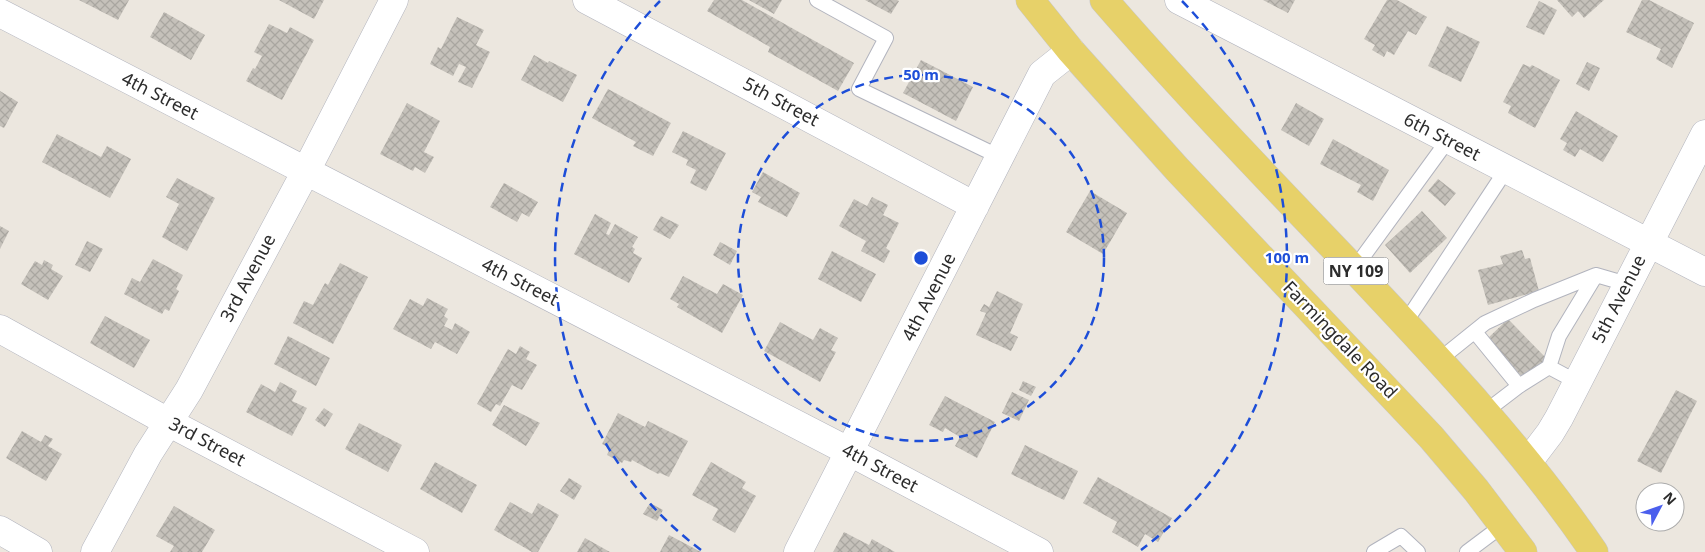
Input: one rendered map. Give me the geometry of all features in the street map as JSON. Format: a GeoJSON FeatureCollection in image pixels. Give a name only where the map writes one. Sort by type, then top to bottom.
{"type":"FeatureCollection","features":[{"type":"Feature","properties":{"kind":"main road","name":"Farmingdale Road"},"geometry":{"type":"LineString","coordinates":[[1030,0],[1071,51],[1177,169],[1412,415],[1454,463],[1523,552]]}},
{"type":"Feature","properties":{"kind":"main road","name":"NY 109"},"geometry":{"type":"LineString","coordinates":[[1104,0],[1180,85],[1439,360],[1528,462],[1594,552]]}},
{"type":"Feature","properties":{"kind":"street","name":"3rd Avenue"},"geometry":{"type":"LineString","coordinates":[[95,552],[148,454],[188,390],[306,171],[394,0]]}},
{"type":"Feature","properties":{"kind":"street","name":"5th Street"},"geometry":{"type":"LineString","coordinates":[[587,0],[975,206]]}},
{"type":"Feature","properties":{"kind":"street","name":"6th Street"},"geometry":{"type":"LineString","coordinates":[[1179,0],[1206,6],[1448,140],[1705,272]]}},
{"type":"Feature","properties":{"kind":"street","name":"4th Street"},"geometry":{"type":"LineString","coordinates":[[0,13],[850,452],[1039,552]]}},
{"type":"Feature","properties":{"kind":"street","name":"4th Avenue"},"geometry":{"type":"LineString","coordinates":[[798,552],[1042,74],[1071,51]]}},
{"type":"Feature","properties":{"kind":"street","name":"5th Avenue"},"geometry":{"type":"LineString","coordinates":[[1528,462],[1550,433],[1705,134]]}},
{"type":"Feature","properties":{"kind":"street","name":"3rd Street"},"geometry":{"type":"LineString","coordinates":[[0,329],[168,422],[415,552]]}},
{"type":"Feature","properties":{"kind":"street"},"geometry":{"type":"LineString","coordinates":[[0,530],[38,552]]}},
{"type":"Feature","properties":{"kind":"lane"},"geometry":{"type":"LineString","coordinates":[[817,0],[886,38],[858,89],[1000,157]]}},
{"type":"Feature","properties":{"kind":"lane"},"geometry":{"type":"LineString","coordinates":[[1354,269],[1448,140]]}},
{"type":"Feature","properties":{"kind":"lane"},"geometry":{"type":"LineString","coordinates":[[1405,323],[1506,170]]}},
{"type":"Feature","properties":{"kind":"lane"},"geometry":{"type":"LineString","coordinates":[[1485,412],[1519,386],[1549,367],[1559,336],[1596,275]]}},
{"type":"Feature","properties":{"kind":"lane"},"geometry":{"type":"LineString","coordinates":[[1439,360],[1485,323],[1534,300],[1596,275],[1626,284]]}},
{"type":"Feature","properties":{"kind":"lane"},"geometry":{"type":"LineString","coordinates":[[1474,332],[1519,386]]}},
{"type":"Feature","properties":{"kind":"lane"},"geometry":{"type":"LineString","coordinates":[[1549,367],[1577,382]]}},
{"type":"Feature","properties":{"kind":"lane"},"geometry":{"type":"LineString","coordinates":[[1467,552],[1503,525]]}},
{"type":"Feature","properties":{"kind":"lane"},"geometry":{"type":"LineString","coordinates":[[1374,552],[1401,536],[1418,552]]}},
{"type":"Feature","properties":{"kind":"building"},"geometry":{"type":"Polygon","coordinates":[[[79,0],[129,0],[118,20],[79,0]]]}},
{"type":"Feature","properties":{"kind":"building"},"geometry":{"type":"Polygon","coordinates":[[[279,0],[324,0],[314,19],[279,0]]]}},
{"type":"Feature","properties":{"kind":"building"},"geometry":{"type":"Polygon","coordinates":[[[714,0],[742,0],[854,63],[838,91],[768,52],[770,47],[707,11],[714,0]]]}},
{"type":"Feature","properties":{"kind":"building"},"geometry":{"type":"Polygon","coordinates":[[[749,0],[782,0],[774,14],[749,0]]]}},
{"type":"Feature","properties":{"kind":"building"},"geometry":{"type":"Polygon","coordinates":[[[865,0],[897,0],[899,1],[891,14],[865,0]]]}},
{"type":"Feature","properties":{"kind":"building"},"geometry":{"type":"Polygon","coordinates":[[[1263,0],[1295,0],[1288,13],[1263,0]]]}},
{"type":"Feature","properties":{"kind":"building"},"geometry":{"type":"Polygon","coordinates":[[[1387,0],[1397,0],[1427,17],[1416,35],[1408,31],[1394,55],[1387,51],[1384,57],[1372,50],[1375,45],[1364,39],[1387,0]]]}},
{"type":"Feature","properties":{"kind":"building"},"geometry":{"type":"Polygon","coordinates":[[[1557,0],[1604,0],[1584,18],[1578,11],[1572,17],[1557,0]]]}},
{"type":"Feature","properties":{"kind":"building"},"geometry":{"type":"Polygon","coordinates":[[[1642,0],[1649,0],[1694,23],[1672,68],[1656,59],[1661,49],[1626,32],[1642,0]]]}},
{"type":"Feature","properties":{"kind":"building"},"geometry":{"type":"Polygon","coordinates":[[[1539,1],[1557,10],[1544,35],[1526,27],[1539,1]]]}},
{"type":"Feature","properties":{"kind":"building"},"geometry":{"type":"Polygon","coordinates":[[[164,12],[205,35],[191,60],[150,37],[164,12]]]}},
{"type":"Feature","properties":{"kind":"building"},"geometry":{"type":"Polygon","coordinates":[[[457,17],[484,30],[476,45],[490,52],[472,88],[458,82],[466,67],[459,64],[453,76],[430,64],[438,47],[441,49],[457,17]]]}},
{"type":"Feature","properties":{"kind":"building"},"geometry":{"type":"Polygon","coordinates":[[[269,24],[287,33],[290,27],[314,40],[282,100],[246,81],[262,56],[254,52],[269,24]]]}},
{"type":"Feature","properties":{"kind":"building"},"geometry":{"type":"Polygon","coordinates":[[[1447,26],[1480,42],[1461,82],[1428,66],[1447,26]]]}},
{"type":"Feature","properties":{"kind":"building"},"geometry":{"type":"Polygon","coordinates":[[[534,55],[577,75],[563,102],[521,80],[534,55]]]}},
{"type":"Feature","properties":{"kind":"building"},"geometry":{"type":"Polygon","coordinates":[[[921,60],[973,87],[956,121],[903,93],[921,60]]]}},
{"type":"Feature","properties":{"kind":"building"},"geometry":{"type":"Polygon","coordinates":[[[1587,62],[1600,68],[1589,91],[1576,84],[1587,62]]]}},
{"type":"Feature","properties":{"kind":"building"},"geometry":{"type":"Polygon","coordinates":[[[1523,64],[1530,67],[1532,65],[1560,80],[1535,128],[1508,113],[1511,106],[1503,102],[1523,64]]]}},
{"type":"Feature","properties":{"kind":"building"},"geometry":{"type":"Polygon","coordinates":[[[608,89],[671,123],[653,156],[633,146],[636,142],[592,118],[608,89]]]}},
{"type":"Feature","properties":{"kind":"building"},"geometry":{"type":"Polygon","coordinates":[[[0,91],[18,102],[4,128],[0,126],[0,91]]]}},
{"type":"Feature","properties":{"kind":"building"},"geometry":{"type":"Polygon","coordinates":[[[407,103],[440,121],[424,152],[434,157],[425,173],[415,167],[413,171],[380,154],[407,103]]]}},
{"type":"Feature","properties":{"kind":"building"},"geometry":{"type":"Polygon","coordinates":[[[1296,103],[1324,119],[1309,146],[1281,130],[1296,103]]]}},
{"type":"Feature","properties":{"kind":"building"},"geometry":{"type":"Polygon","coordinates":[[[1576,111],[1618,136],[1603,162],[1580,149],[1575,157],[1563,150],[1567,143],[1560,139],[1576,111]]]}},
{"type":"Feature","properties":{"kind":"building"},"geometry":{"type":"Polygon","coordinates":[[[683,131],[726,153],[706,191],[690,183],[696,170],[686,165],[688,160],[672,152],[683,131]]]}},
{"type":"Feature","properties":{"kind":"building"},"geometry":{"type":"Polygon","coordinates":[[[57,134],[101,157],[107,146],[131,159],[110,198],[42,162],[57,134]]]}},
{"type":"Feature","properties":{"kind":"building"},"geometry":{"type":"Polygon","coordinates":[[[1333,139],[1389,170],[1373,201],[1357,192],[1361,185],[1320,164],[1333,139]]]}},
{"type":"Feature","properties":{"kind":"building"},"geometry":{"type":"Polygon","coordinates":[[[763,172],[800,193],[787,217],[758,202],[761,197],[752,192],[763,172]]]}},
{"type":"Feature","properties":{"kind":"building"},"geometry":{"type":"Polygon","coordinates":[[[177,178],[215,198],[187,251],[162,237],[179,204],[166,197],[177,178]]]}},
{"type":"Feature","properties":{"kind":"building"},"geometry":{"type":"Polygon","coordinates":[[[1438,179],[1456,193],[1445,206],[1428,191],[1438,179]]]}},
{"type":"Feature","properties":{"kind":"building"},"geometry":{"type":"Polygon","coordinates":[[[504,183],[538,202],[529,217],[522,213],[517,222],[490,207],[504,183]]]}},
{"type":"Feature","properties":{"kind":"building"},"geometry":{"type":"Polygon","coordinates":[[[1090,191],[1127,213],[1103,254],[1066,232],[1090,191]]]}},
{"type":"Feature","properties":{"kind":"building"},"geometry":{"type":"Polygon","coordinates":[[[872,197],[888,205],[883,215],[899,223],[886,248],[890,251],[884,263],[861,251],[866,241],[839,226],[854,199],[867,206],[872,197]]]}},
{"type":"Feature","properties":{"kind":"building"},"geometry":{"type":"Polygon","coordinates":[[[1422,211],[1447,238],[1410,273],[1385,245],[1422,211]]]}},
{"type":"Feature","properties":{"kind":"building"},"geometry":{"type":"Polygon","coordinates":[[[595,214],[611,223],[606,234],[609,235],[615,224],[638,237],[632,247],[635,249],[633,253],[642,258],[629,283],[574,254],[595,214]]]}},
{"type":"Feature","properties":{"kind":"building"},"geometry":{"type":"Polygon","coordinates":[[[661,216],[679,225],[670,239],[653,230],[661,216]]]}},
{"type":"Feature","properties":{"kind":"building"},"geometry":{"type":"Polygon","coordinates":[[[0,226],[9,231],[0,249],[0,226]]]}},
{"type":"Feature","properties":{"kind":"building"},"geometry":{"type":"Polygon","coordinates":[[[87,241],[103,249],[90,272],[75,265],[87,241]]]}},
{"type":"Feature","properties":{"kind":"building"},"geometry":{"type":"Polygon","coordinates":[[[720,242],[737,251],[730,265],[713,255],[720,242]]]}},
{"type":"Feature","properties":{"kind":"building"},"geometry":{"type":"Polygon","coordinates":[[[1522,250],[1525,259],[1530,258],[1539,291],[1488,305],[1478,270],[1503,264],[1500,256],[1522,250]]]}},
{"type":"Feature","properties":{"kind":"building"},"geometry":{"type":"Polygon","coordinates":[[[832,251],[876,274],[861,302],[818,279],[832,251]]]}},
{"type":"Feature","properties":{"kind":"building"},"geometry":{"type":"Polygon","coordinates":[[[153,259],[183,275],[176,289],[179,291],[169,311],[165,309],[162,314],[124,294],[132,278],[140,282],[153,259]]]}},
{"type":"Feature","properties":{"kind":"building"},"geometry":{"type":"Polygon","coordinates":[[[44,260],[53,265],[51,269],[63,276],[48,300],[21,284],[35,261],[42,265],[44,260]]]}},
{"type":"Feature","properties":{"kind":"building"},"geometry":{"type":"Polygon","coordinates":[[[340,263],[368,277],[333,344],[293,323],[304,301],[313,305],[325,283],[328,285],[340,263]]]}},
{"type":"Feature","properties":{"kind":"building"},"geometry":{"type":"Polygon","coordinates":[[[683,276],[717,294],[723,284],[743,295],[722,333],[677,307],[679,304],[670,299],[683,276]]]}},
{"type":"Feature","properties":{"kind":"building"},"geometry":{"type":"Polygon","coordinates":[[[997,291],[1023,304],[1010,333],[1018,337],[1011,351],[976,335],[986,313],[980,311],[984,304],[989,307],[997,291]]]}},
{"type":"Feature","properties":{"kind":"building"},"geometry":{"type":"Polygon","coordinates":[[[427,298],[448,309],[444,316],[448,319],[444,326],[452,330],[455,323],[470,332],[457,354],[435,342],[431,349],[393,329],[410,299],[423,306],[427,298]]]}},
{"type":"Feature","properties":{"kind":"building"},"geometry":{"type":"Polygon","coordinates":[[[105,316],[150,340],[134,368],[90,343],[105,316]]]}},
{"type":"Feature","properties":{"kind":"building"},"geometry":{"type":"Polygon","coordinates":[[[1508,319],[1547,359],[1525,380],[1487,339],[1508,319]]]}},
{"type":"Feature","properties":{"kind":"building"},"geometry":{"type":"Polygon","coordinates":[[[780,322],[813,340],[820,328],[838,338],[831,350],[836,352],[820,382],[764,351],[780,322]]]}},
{"type":"Feature","properties":{"kind":"building"},"geometry":{"type":"Polygon","coordinates":[[[288,336],[330,358],[316,386],[274,364],[288,336]]]}},
{"type":"Feature","properties":{"kind":"building"},"geometry":{"type":"Polygon","coordinates":[[[520,346],[530,352],[526,359],[537,365],[522,390],[512,385],[500,406],[496,404],[491,412],[477,404],[508,349],[516,354],[520,346]]]}},
{"type":"Feature","properties":{"kind":"building"},"geometry":{"type":"Polygon","coordinates":[[[1023,381],[1036,387],[1031,396],[1019,390],[1023,381]]]}},
{"type":"Feature","properties":{"kind":"building"},"geometry":{"type":"Polygon","coordinates":[[[280,382],[297,391],[292,401],[307,408],[292,436],[246,412],[261,384],[275,392],[280,382]]]}},
{"type":"Feature","properties":{"kind":"building"},"geometry":{"type":"Polygon","coordinates":[[[1676,390],[1697,401],[1661,473],[1637,461],[1676,390]]]}},
{"type":"Feature","properties":{"kind":"building"},"geometry":{"type":"Polygon","coordinates":[[[1012,392],[1029,400],[1019,421],[1002,413],[1012,392]]]}},
{"type":"Feature","properties":{"kind":"building"},"geometry":{"type":"Polygon","coordinates":[[[945,396],[995,422],[977,458],[955,446],[960,437],[945,428],[943,432],[929,425],[945,396]]]}},
{"type":"Feature","properties":{"kind":"building"},"geometry":{"type":"Polygon","coordinates":[[[504,405],[540,423],[526,446],[492,425],[504,405]]]}},
{"type":"Feature","properties":{"kind":"building"},"geometry":{"type":"Polygon","coordinates":[[[324,408],[333,414],[325,427],[315,420],[324,408]]]}},
{"type":"Feature","properties":{"kind":"building"},"geometry":{"type":"Polygon","coordinates":[[[618,413],[645,427],[648,421],[688,441],[669,477],[658,474],[632,460],[631,462],[624,460],[622,463],[607,455],[610,448],[602,444],[618,413]]]}},
{"type":"Feature","properties":{"kind":"building"},"geometry":{"type":"Polygon","coordinates":[[[359,423],[402,445],[388,472],[345,449],[359,423]]]}},
{"type":"Feature","properties":{"kind":"building"},"geometry":{"type":"Polygon","coordinates":[[[22,431],[41,442],[45,435],[53,439],[48,446],[62,454],[46,481],[6,458],[22,431]]]}},
{"type":"Feature","properties":{"kind":"building"},"geometry":{"type":"Polygon","coordinates":[[[1025,445],[1078,471],[1064,500],[1011,474],[1025,445]]]}},
{"type":"Feature","properties":{"kind":"building"},"geometry":{"type":"Polygon","coordinates":[[[435,462],[477,485],[462,513],[420,489],[435,462]]]}},
{"type":"Feature","properties":{"kind":"building"},"geometry":{"type":"Polygon","coordinates":[[[711,462],[746,482],[742,488],[756,496],[735,533],[712,520],[718,509],[692,495],[711,462]]]}},
{"type":"Feature","properties":{"kind":"building"},"geometry":{"type":"Polygon","coordinates":[[[1098,477],[1172,518],[1158,542],[1145,534],[1138,547],[1112,532],[1117,522],[1083,503],[1098,477]]]}},
{"type":"Feature","properties":{"kind":"building"},"geometry":{"type":"Polygon","coordinates":[[[569,478],[582,486],[574,500],[560,491],[569,478]]]}},
{"type":"Feature","properties":{"kind":"building"},"geometry":{"type":"Polygon","coordinates":[[[510,502],[532,514],[538,503],[559,515],[538,552],[532,552],[494,530],[510,502]]]}},
{"type":"Feature","properties":{"kind":"building"},"geometry":{"type":"Polygon","coordinates":[[[650,503],[663,510],[657,521],[643,514],[650,503]]]}},
{"type":"Feature","properties":{"kind":"building"},"geometry":{"type":"Polygon","coordinates":[[[174,506],[215,530],[202,552],[170,552],[174,546],[156,536],[174,506]]]}},
{"type":"Feature","properties":{"kind":"building"},"geometry":{"type":"Polygon","coordinates":[[[844,532],[869,545],[872,539],[895,552],[833,552],[844,532]]]}},
{"type":"Feature","properties":{"kind":"building"},"geometry":{"type":"Polygon","coordinates":[[[669,535],[701,552],[660,552],[669,535]]]}},
{"type":"Feature","properties":{"kind":"building"},"geometry":{"type":"Polygon","coordinates":[[[585,538],[610,552],[577,552],[585,538]]]}}]}
